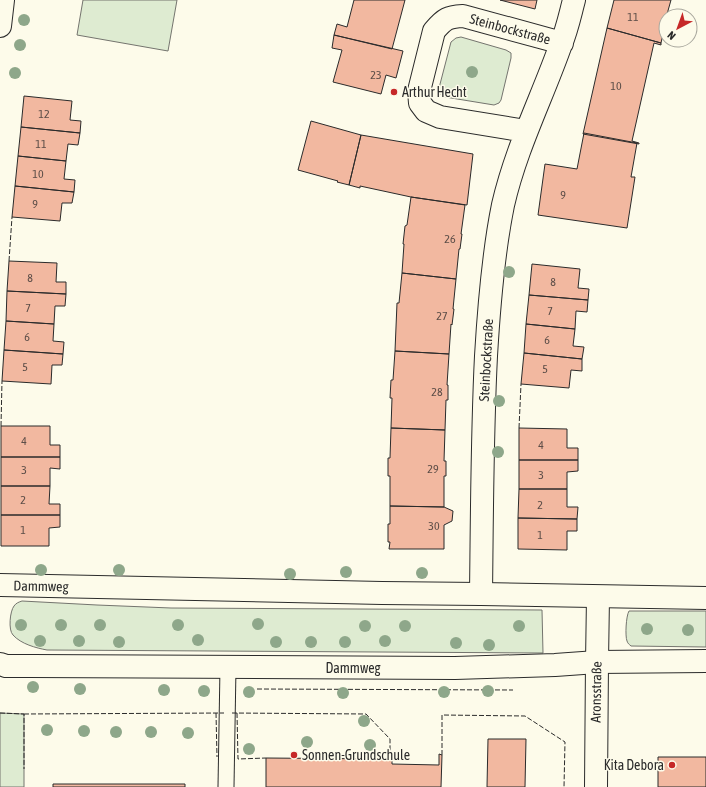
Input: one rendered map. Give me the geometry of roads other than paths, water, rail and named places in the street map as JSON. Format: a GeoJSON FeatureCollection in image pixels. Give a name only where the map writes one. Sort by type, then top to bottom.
{"type":"FeatureCollection","features":[{"type":"Feature","properties":{"kind":"street"},"geometry":{"type":"LineString","coordinates":[[0,26],[3,0]]}},
{"type":"Feature","properties":{"kind":"street","name":"Steinbockstraße"},"geometry":{"type":"LineString","coordinates":[[481,594],[483,414],[489,306],[498,230],[512,172],[526,131],[562,43],[574,0]]}},
{"type":"Feature","properties":{"kind":"street","name":"Steinbockstraße"},"geometry":{"type":"LineString","coordinates":[[526,131],[440,117],[426,112],[420,103],[420,91],[434,31],[441,23],[450,17],[464,16],[562,43]]}},
{"type":"Feature","properties":{"kind":"street","name":"Dammweg"},"geometry":{"type":"LineString","coordinates":[[0,585],[706,598]]}},
{"type":"Feature","properties":{"kind":"street","name":"Aronsstraße"},"geometry":{"type":"LineString","coordinates":[[596,787],[596,662],[598,597]]}},
{"type":"Feature","properties":{"kind":"street","name":"Dammweg"},"geometry":{"type":"LineString","coordinates":[[0,664],[6,666],[455,668],[555,665],[596,662],[706,661]]}},
{"type":"Feature","properties":{"kind":"lane"},"geometry":{"type":"LineString","coordinates":[[226,787],[228,667]]}},
{"type":"Feature","properties":{"kind":"place","name":"Arthur Hecht"},"geometry":{"type":"Point","coordinates":[394,92]}},
{"type":"Feature","properties":{"kind":"place","name":"Sonnen-Grundschule"},"geometry":{"type":"Point","coordinates":[294,755]}},
{"type":"Feature","properties":{"kind":"place","name":"Kita Debora"},"geometry":{"type":"Point","coordinates":[672,765]}}]}
